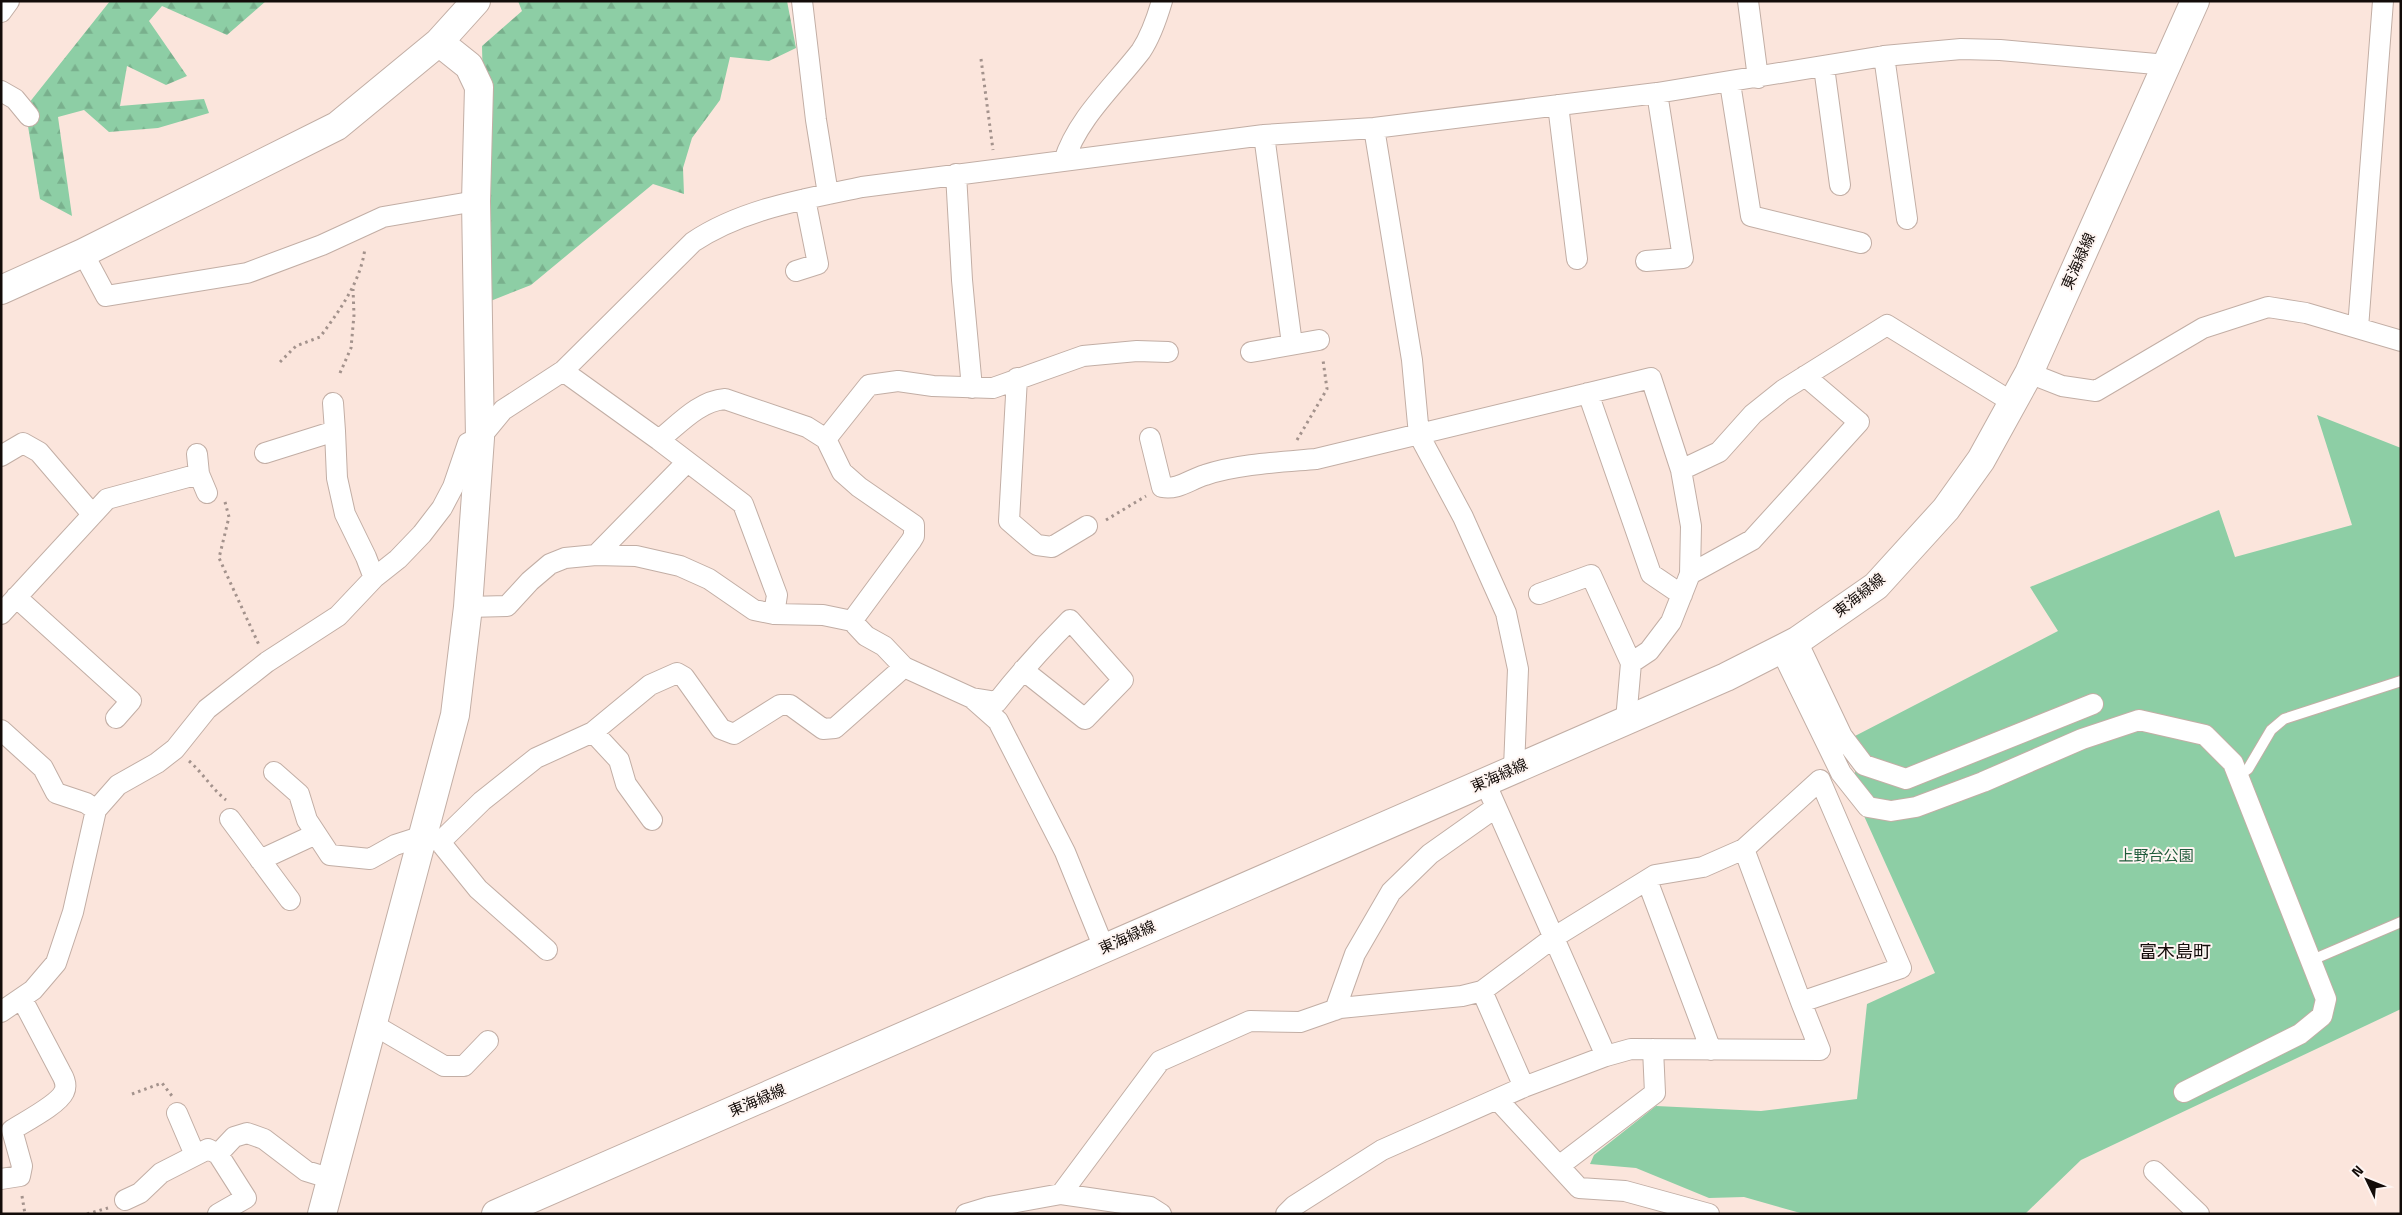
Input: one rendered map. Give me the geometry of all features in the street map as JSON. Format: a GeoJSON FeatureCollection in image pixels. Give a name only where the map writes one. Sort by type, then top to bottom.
{"type":"FeatureCollection","features":[{"type":"Feature","properties":{"kind":"main road"},"geometry":{"type":"LineString","coordinates":[[1,290],[83,252],[337,126],[439,42],[476,1]]}},
{"type":"Feature","properties":{"kind":"main road","name":"東海緑線"},"geometry":{"type":"LineString","coordinates":[[510,1211],[1104,948],[1626,720],[1789,645],[1876,586],[1946,509],[1981,460],[2029,374],[2195,1]]}},
{"type":"Feature","properties":{"kind":"main road"},"geometry":{"type":"LineString","coordinates":[[322,1214],[374,1025],[432,839],[455,715],[468,607],[480,438],[476,201],[479,87],[468,66],[439,42]]}},
{"type":"Feature","properties":{"kind":"street"},"geometry":{"type":"LineString","coordinates":[[1,12],[9,1]]}},
{"type":"Feature","properties":{"kind":"street"},"geometry":{"type":"LineString","coordinates":[[802,1],[816,120],[828,194]]}},
{"type":"Feature","properties":{"kind":"street"},"geometry":{"type":"LineString","coordinates":[[1064,161],[1076,134],[1141,50],[1155,24],[1162,1]]}},
{"type":"Feature","properties":{"kind":"street"},"geometry":{"type":"LineString","coordinates":[[1748,1],[1758,78]]}},
{"type":"Feature","properties":{"kind":"street"},"geometry":{"type":"LineString","coordinates":[[2358,328],[2383,1]]}},
{"type":"Feature","properties":{"kind":"street"},"geometry":{"type":"LineString","coordinates":[[1,1012],[33,990],[56,963],[73,912],[96,810],[118,785],[157,763],[175,749],[207,709],[266,662],[338,616],[374,578],[398,559],[422,534],[442,508],[453,487],[468,443],[480,438],[503,410],[563,371],[693,242],[713,229],[754,213],[805,199],[862,187],[1264,135],[1374,128],[1657,94],[1884,56],[1961,49],[2000,50],[2167,65]]}},
{"type":"Feature","properties":{"kind":"street"},"geometry":{"type":"LineString","coordinates":[[1884,56],[1907,219]]}},
{"type":"Feature","properties":{"kind":"street"},"geometry":{"type":"LineString","coordinates":[[1824,67],[1840,185]]}},
{"type":"Feature","properties":{"kind":"street"},"geometry":{"type":"LineString","coordinates":[[1730,83],[1751,216],[1861,244]]}},
{"type":"Feature","properties":{"kind":"street"},"geometry":{"type":"LineString","coordinates":[[1,91],[14,99],[29,116]]}},
{"type":"Feature","properties":{"kind":"street"},"geometry":{"type":"LineString","coordinates":[[1646,261],[1683,258],[1657,94]]}},
{"type":"Feature","properties":{"kind":"street"},"geometry":{"type":"LineString","coordinates":[[1558,105],[1577,259]]}},
{"type":"Feature","properties":{"kind":"street"},"geometry":{"type":"LineString","coordinates":[[1374,128],[1412,360],[1419,435],[1463,517],[1506,613],[1518,669],[1514,768]]}},
{"type":"Feature","properties":{"kind":"street"},"geometry":{"type":"LineString","coordinates":[[1264,135],[1292,344]]}},
{"type":"Feature","properties":{"kind":"street"},"geometry":{"type":"LineString","coordinates":[[956,174],[962,280],[972,388]]}},
{"type":"Feature","properties":{"kind":"street"},"geometry":{"type":"LineString","coordinates":[[796,271],[818,264],[805,199]]}},
{"type":"Feature","properties":{"kind":"street"},"geometry":{"type":"LineString","coordinates":[[83,252],[106,296],[247,272],[322,246],[383,217],[476,201]]}},
{"type":"Feature","properties":{"kind":"street"},"geometry":{"type":"LineString","coordinates":[[2029,374],[2062,386],[2096,391],[2203,328],[2268,307],[2306,312],[2401,341]]}},
{"type":"Feature","properties":{"kind":"street"},"geometry":{"type":"LineString","coordinates":[[1681,470],[1719,452],[1753,414],[1805,376],[1887,325],[2012,402]]}},
{"type":"Feature","properties":{"kind":"street"},"geometry":{"type":"LineString","coordinates":[[1251,352],[1319,340]]}},
{"type":"Feature","properties":{"kind":"street"},"geometry":{"type":"LineString","coordinates":[[826,440],[869,385],[898,381],[972,388],[993,388],[1083,356],[1137,351],[1168,352]]}},
{"type":"Feature","properties":{"kind":"street"},"geometry":{"type":"LineString","coordinates":[[563,371],[659,440],[742,504],[777,595],[774,614]]}},
{"type":"Feature","properties":{"kind":"street"},"geometry":{"type":"LineString","coordinates":[[1690,574],[1752,540],[1859,422],[1805,376]]}},
{"type":"Feature","properties":{"kind":"street"},"geometry":{"type":"LineString","coordinates":[[1017,378],[1009,521],[1037,545],[1052,547],[1087,526]]}},
{"type":"Feature","properties":{"kind":"street"},"geometry":{"type":"LineString","coordinates":[[1150,438],[1162,487],[1172,489],[1206,475],[1284,462],[1316,459],[1650,378],[1681,470],[1691,526],[1690,574],[1671,622],[1649,651],[1631,663]]}},
{"type":"Feature","properties":{"kind":"street"},"geometry":{"type":"LineString","coordinates":[[1588,393],[1651,574],[1682,595]]}},
{"type":"Feature","properties":{"kind":"street"},"geometry":{"type":"LineString","coordinates":[[659,440],[699,407],[712,400],[725,400],[807,427],[826,440],[842,472],[859,487],[914,525],[914,536],[911,541],[852,621]]}},
{"type":"Feature","properties":{"kind":"street"},"geometry":{"type":"LineString","coordinates":[[333,403],[337,478],[345,514],[366,556],[374,578]]}},
{"type":"Feature","properties":{"kind":"street"},"geometry":{"type":"LineString","coordinates":[[265,454],[335,431]]}},
{"type":"Feature","properties":{"kind":"street"},"geometry":{"type":"LineString","coordinates":[[1,456],[22,443],[39,452],[92,514]]}},
{"type":"Feature","properties":{"kind":"street"},"geometry":{"type":"LineString","coordinates":[[596,555],[687,462]]}},
{"type":"Feature","properties":{"kind":"street"},"geometry":{"type":"LineString","coordinates":[[1,614],[107,499],[198,464],[207,493]]}},
{"type":"Feature","properties":{"kind":"street"},"geometry":{"type":"LineString","coordinates":[[468,607],[507,606],[530,580],[550,564],[565,558],[596,555],[636,556],[680,566],[710,579],[754,610],[774,614],[823,615],[852,621],[866,636],[884,646],[904,667],[972,698],[997,702],[1023,670],[1070,620],[1123,680],[1085,720],[1023,670]]}},
{"type":"Feature","properties":{"kind":"street"},"geometry":{"type":"LineString","coordinates":[[1540,594],[1591,575],[1631,663],[1626,720]]}},
{"type":"Feature","properties":{"kind":"street"},"geometry":{"type":"LineString","coordinates":[[16,597],[131,701],[116,718]]}},
{"type":"Feature","properties":{"kind":"street"},"geometry":{"type":"LineString","coordinates":[[1789,645],[1842,736],[1864,765],[1906,779],[2093,704]]}},
{"type":"Feature","properties":{"kind":"street"},"geometry":{"type":"LineString","coordinates":[[1789,645],[1841,773],[1868,806],[1891,811],[1916,807],[1983,782],[2082,739],[2139,720],[2205,735],[2233,763],[2326,999],[2322,1016],[2300,1034],[2184,1092]]}},
{"type":"Feature","properties":{"kind":"street"},"geometry":{"type":"LineString","coordinates":[[274,772],[298,794],[307,820],[330,855],[370,859],[395,845],[432,839],[536,758],[593,732],[650,685],[678,673],[684,677],[721,729],[734,734],[780,705],[790,705],[823,729],[835,728],[904,667]]}},
{"type":"Feature","properties":{"kind":"street"},"geometry":{"type":"LineString","coordinates":[[972,698],[998,721],[1065,852],[1104,948]]}},
{"type":"Feature","properties":{"kind":"street"},"geometry":{"type":"LineString","coordinates":[[1,730],[43,768],[56,793],[86,802],[96,810]]}},
{"type":"Feature","properties":{"kind":"street"},"geometry":{"type":"LineString","coordinates":[[593,732],[619,760],[626,784],[652,820]]}},
{"type":"Feature","properties":{"kind":"street"},"geometry":{"type":"LineString","coordinates":[[1060,1194],[1160,1061],[1250,1021],[1300,1022],[1335,1010],[1380,1003],[1462,996],[1482,991],[1553,938],[1655,875],[1703,867],[1744,849],[1820,780],[1901,968],[1802,1002]]}},
{"type":"Feature","properties":{"kind":"street"},"geometry":{"type":"LineString","coordinates":[[1485,782],[1606,1056]]}},
{"type":"Feature","properties":{"kind":"street"},"geometry":{"type":"LineString","coordinates":[[1335,1010],[1355,954],[1391,892],[1430,854],[1495,808]]}},
{"type":"Feature","properties":{"kind":"street"},"geometry":{"type":"LineString","coordinates":[[233,823],[290,900]]}},
{"type":"Feature","properties":{"kind":"street"},"geometry":{"type":"LineString","coordinates":[[260,860],[316,834]]}},
{"type":"Feature","properties":{"kind":"street"},"geometry":{"type":"LineString","coordinates":[[432,839],[478,889],[547,950]]}},
{"type":"Feature","properties":{"kind":"street"},"geometry":{"type":"LineString","coordinates":[[1286,1214],[1294,1206],[1382,1150],[1524,1087],[1606,1056],[1631,1049],[1820,1050],[1744,849]]}},
{"type":"Feature","properties":{"kind":"street"},"geometry":{"type":"LineString","coordinates":[[1647,880],[1711,1050]]}},
{"type":"Feature","properties":{"kind":"street"},"geometry":{"type":"LineString","coordinates":[[1482,991],[1524,1087]]}},
{"type":"Feature","properties":{"kind":"street"},"geometry":{"type":"LineString","coordinates":[[1,1179],[20,1176],[22,1166],[12,1130],[55,1102],[64,1092],[65,1081],[62,1073],[22,998]]}},
{"type":"Feature","properties":{"kind":"street"},"geometry":{"type":"LineString","coordinates":[[374,1025],[444,1066],[464,1066],[488,1041]]}},
{"type":"Feature","properties":{"kind":"street"},"geometry":{"type":"LineString","coordinates":[[1559,1166],[1655,1094],[1653,1049]]}},
{"type":"Feature","properties":{"kind":"street"},"geometry":{"type":"LineString","coordinates":[[1497,1099],[1579,1188],[1625,1191],[1709,1214]]}},
{"type":"Feature","properties":{"kind":"street"},"geometry":{"type":"LineString","coordinates":[[177,1113],[195,1155]]}},
{"type":"Feature","properties":{"kind":"street"},"geometry":{"type":"LineString","coordinates":[[218,1154],[234,1136],[247,1133],[264,1140],[306,1171],[332,1179]]}},
{"type":"Feature","properties":{"kind":"street"},"geometry":{"type":"LineString","coordinates":[[122,1208],[160,1173],[208,1149],[218,1154],[246,1198],[218,1214]]}},
{"type":"Feature","properties":{"kind":"street"},"geometry":{"type":"LineString","coordinates":[[2154,1171],[2199,1214]]}},
{"type":"Feature","properties":{"kind":"street"},"geometry":{"type":"LineString","coordinates":[[966,1214],[989,1207],[1060,1194],[1150,1208],[1161,1214]]}},
{"type":"Feature","properties":{"kind":"lane"},"geometry":{"type":"LineString","coordinates":[[2238,776],[2248,769],[2271,730],[2284,719],[2401,681]]}},
{"type":"Feature","properties":{"kind":"lane"},"geometry":{"type":"LineString","coordinates":[[2312,960],[2401,922]]}},
{"type":"Feature","properties":{"kind":"path"},"geometry":{"type":"LineString","coordinates":[[981,59],[996,170]]}},
{"type":"Feature","properties":{"kind":"path"},"geometry":{"type":"LineString","coordinates":[[280,362],[296,346],[320,337],[353,289],[364,258],[365,247],[360,228]]}},
{"type":"Feature","properties":{"kind":"path"},"geometry":{"type":"LineString","coordinates":[[340,373],[351,348],[354,315],[353,289]]}},
{"type":"Feature","properties":{"kind":"path"},"geometry":{"type":"LineString","coordinates":[[1284,462],[1328,389],[1319,340]]}},
{"type":"Feature","properties":{"kind":"path"},"geometry":{"type":"LineString","coordinates":[[1087,526],[1097,525],[1162,487]]}},
{"type":"Feature","properties":{"kind":"path"},"geometry":{"type":"LineString","coordinates":[[207,493],[215,493],[227,504],[230,517],[220,558],[266,662]]}},
{"type":"Feature","properties":{"kind":"path"},"geometry":{"type":"LineString","coordinates":[[175,749],[202,772],[212,789],[243,816],[243,821],[233,823]]}},
{"type":"Feature","properties":{"kind":"path"},"geometry":{"type":"LineString","coordinates":[[132,1094],[162,1084],[172,1093],[177,1113]]}},
{"type":"Feature","properties":{"kind":"green space"},"geometry":{"type":"Polygon","coordinates":[[[110,1],[266,1],[227,35],[162,6],[149,21],[187,76],[166,85],[127,66],[120,106],[204,99],[209,113],[158,128],[109,132],[84,110],[58,117],[72,216],[40,199],[25,108],[110,1]]]}},
{"type":"Feature","properties":{"kind":"green space"},"geometry":{"type":"Polygon","coordinates":[[[518,1],[787,1],[796,48],[769,61],[730,57],[720,100],[692,138],[683,168],[684,194],[653,184],[531,285],[488,302],[482,46],[522,11],[518,1]]]}},
{"type":"Feature","properties":{"kind":"green space","name":"上野台公園"},"geometry":{"type":"Polygon","coordinates":[[[2317,415],[2401,448],[2401,1009],[2081,1160],[2025,1214],[1804,1214],[1744,1197],[1709,1198],[1636,1168],[1590,1164],[1594,1155],[1656,1106],[1761,1111],[1857,1099],[1867,1004],[1935,973],[1855,796],[1855,736],[2058,631],[2030,587],[2219,510],[2235,557],[2352,525],[2317,415]]]}},
{"type":"Feature","properties":{"kind":"district","name":"富木島町"},"geometry":{"type":"Point","coordinates":[2175,951]}}]}
